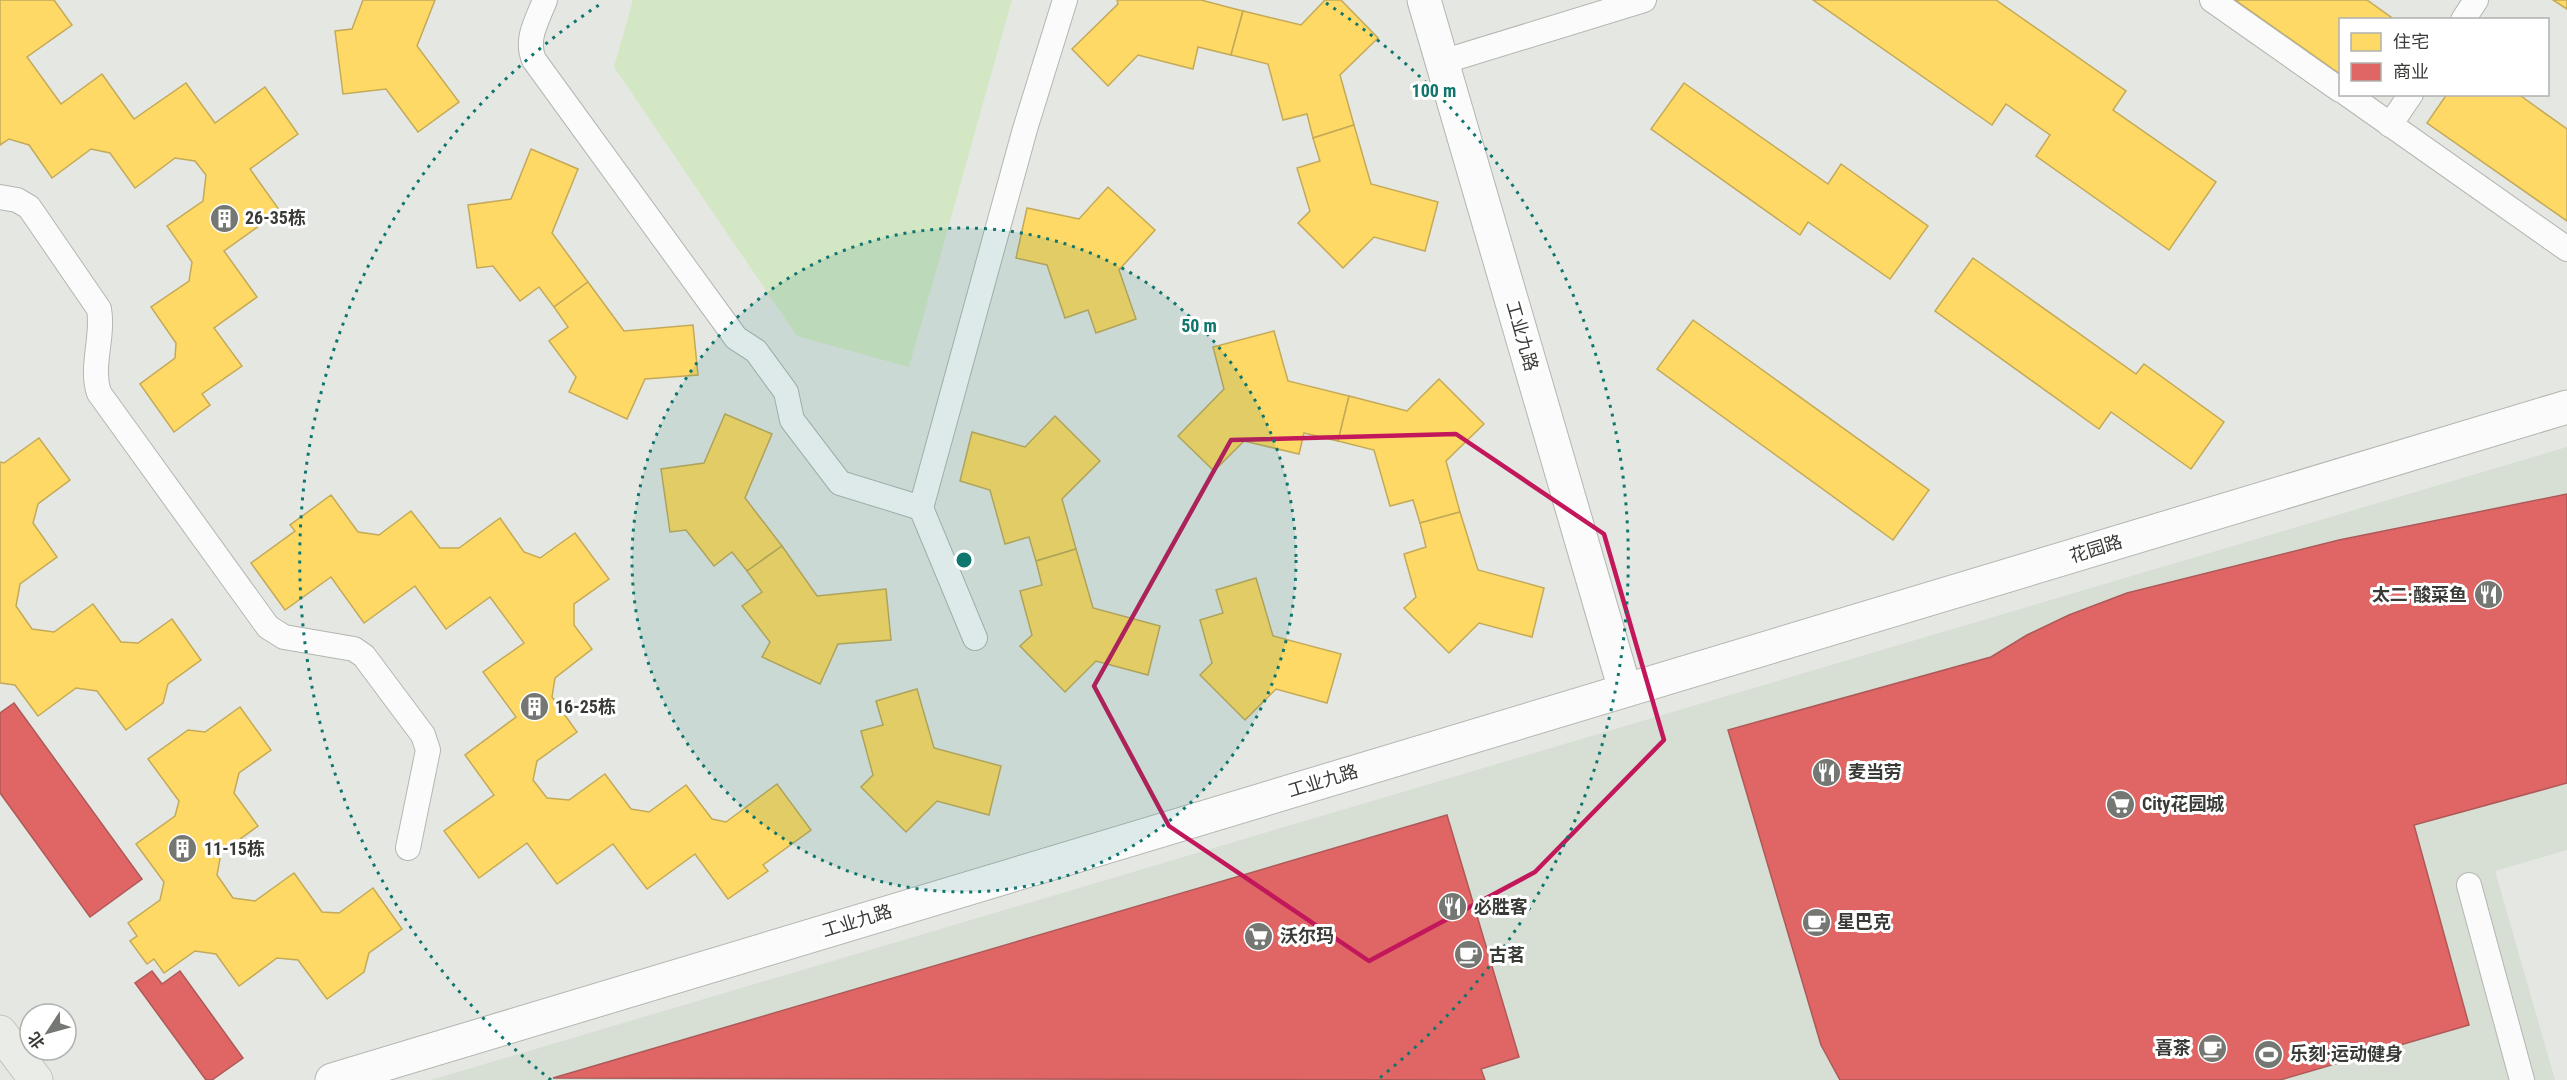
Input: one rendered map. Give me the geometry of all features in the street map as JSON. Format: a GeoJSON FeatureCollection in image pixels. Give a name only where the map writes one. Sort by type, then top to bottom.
{"type":"FeatureCollection","features":[{"type":"Feature","properties":{"kind":"main road"},"geometry":{"type":"LineString","coordinates":[[0,1032],[36,1080]]}},
{"type":"Feature","properties":{"kind":"street","name":"工业九路"},"geometry":{"type":"LineString","coordinates":[[333,1080],[1625,690],[1424,0]]}},
{"type":"Feature","properties":{"kind":"street","name":"花园路"},"geometry":{"type":"LineString","coordinates":[[1625,690],[2567,407]]}},
{"type":"Feature","properties":{"kind":"lane"},"geometry":{"type":"LineString","coordinates":[[544,0],[530,38],[529,49],[534,60],[736,338],[756,351],[786,392],[792,420],[840,483],[921,508]]}},
{"type":"Feature","properties":{"kind":"lane"},"geometry":{"type":"LineString","coordinates":[[975,638],[921,508],[1025,129],[1065,0]]}},
{"type":"Feature","properties":{"kind":"lane"},"geometry":{"type":"LineString","coordinates":[[1442,62],[1644,0]]}},
{"type":"Feature","properties":{"kind":"lane"},"geometry":{"type":"LineString","coordinates":[[2212,0],[2339,89]]}},
{"type":"Feature","properties":{"kind":"lane"},"geometry":{"type":"LineString","coordinates":[[2464,18],[2476,0]]}},
{"type":"Feature","properties":{"kind":"lane"},"geometry":{"type":"LineString","coordinates":[[2350,96],[2567,249]]}},
{"type":"Feature","properties":{"kind":"lane"},"geometry":{"type":"LineString","coordinates":[[2390,125],[2410,96]]}},
{"type":"Feature","properties":{"kind":"lane"},"geometry":{"type":"LineString","coordinates":[[0,197],[29,207],[99,309],[101,324],[94,379],[99,393],[268,627],[284,637],[354,649],[364,656],[423,735],[428,750],[408,848]]}},
{"type":"Feature","properties":{"kind":"lane"},"geometry":{"type":"LineString","coordinates":[[2469,885],[2522,1080]]}},
{"type":"Feature","properties":{"kind":"highlighted area"},"geometry":{"type":"Polygon","coordinates":[[[1456,434],[1604,534],[1664,740],[1535,872],[1369,961],[1169,826],[1094,686],[1231,440],[1456,434]]]}},
{"type":"Feature","properties":{"kind":"shaded area"},"geometry":{"type":"Polygon","coordinates":[[[2567,447],[2567,850],[2495,871],[2555,1080],[431,1080],[2567,447]]]}},
{"type":"Feature","properties":{"kind":"green space"},"geometry":{"type":"Polygon","coordinates":[[[633,0],[1012,0],[909,367],[797,336],[614,67],[633,0]]]}},
{"type":"Feature","properties":{"kind":"building: 住宅","name":"26-35栋"},"geometry":{"type":"Polygon","coordinates":[[[0,0],[54,0],[72,25],[27,57],[61,104],[102,74],[134,119],[186,83],[215,123],[265,87],[298,134],[250,169],[280,211],[224,251],[257,297],[214,328],[242,366],[202,394],[210,405],[174,432],[140,384],[175,358],[176,343],[151,307],[189,281],[192,262],[167,226],[203,201],[206,175],[195,161],[175,158],[135,188],[110,153],[91,149],[52,178],[29,145],[9,139],[0,145],[0,0]]]}},
{"type":"Feature","properties":{"kind":"building: 住宅"},"geometry":{"type":"Polygon","coordinates":[[[363,0],[435,0],[417,46],[459,102],[418,132],[386,89],[343,94],[335,31],[352,29],[363,0]]]}},
{"type":"Feature","properties":{"kind":"building: 住宅"},"geometry":{"type":"Polygon","coordinates":[[[1117,0],[1201,0],[1243,11],[1231,55],[1198,47],[1193,69],[1138,55],[1108,86],[1072,49],[1118,4],[1117,0]]]}},
{"type":"Feature","properties":{"kind":"building: 住宅"},"geometry":{"type":"Polygon","coordinates":[[[1325,0],[1341,0],[1378,38],[1340,75],[1354,125],[1313,138],[1307,114],[1283,120],[1268,64],[1231,55],[1243,11],[1301,25],[1325,0]]]}},
{"type":"Feature","properties":{"kind":"building: 住宅"},"geometry":{"type":"Polygon","coordinates":[[[1813,0],[1996,0],[2126,91],[2113,110],[2216,182],[2169,250],[2036,156],[2050,135],[2006,104],[1992,125],[1813,0]]]}},
{"type":"Feature","properties":{"kind":"building: 住宅"},"geometry":{"type":"Polygon","coordinates":[[[2235,0],[2367,0],[2392,18],[2339,18],[2339,73],[2235,0]]]}},
{"type":"Feature","properties":{"kind":"building: 住宅"},"geometry":{"type":"Polygon","coordinates":[[[2553,0],[2567,0],[2567,9],[2553,0]]]}},
{"type":"Feature","properties":{"kind":"building: 住宅"},"geometry":{"type":"Polygon","coordinates":[[[1684,83],[1828,184],[1841,164],[1928,226],[1890,279],[1808,222],[1800,235],[1651,129],[1684,83]]]}},
{"type":"Feature","properties":{"kind":"building: 住宅"},"geometry":{"type":"Polygon","coordinates":[[[2446,96],[2521,96],[2567,129],[2567,221],[2427,123],[2446,96]]]}},
{"type":"Feature","properties":{"kind":"building: 住宅"},"geometry":{"type":"Polygon","coordinates":[[[1354,125],[1371,184],[1438,202],[1425,251],[1374,237],[1343,268],[1298,223],[1310,211],[1297,168],[1320,161],[1313,138],[1354,125]]]}},
{"type":"Feature","properties":{"kind":"building: 住宅"},"geometry":{"type":"Polygon","coordinates":[[[531,149],[578,169],[552,233],[588,282],[554,307],[539,287],[520,301],[493,266],[477,268],[468,205],[511,199],[531,149]]]}},
{"type":"Feature","properties":{"kind":"building: 住宅"},"geometry":{"type":"Polygon","coordinates":[[[1108,187],[1155,230],[1119,270],[1136,319],[1096,333],[1088,310],[1065,318],[1047,265],[1016,258],[1027,208],[1079,219],[1108,187]]]}},
{"type":"Feature","properties":{"kind":"building: 住宅"},"geometry":{"type":"Polygon","coordinates":[[[1973,258],[2136,374],[2144,364],[2224,422],[2191,469],[2111,412],[2099,429],[1935,311],[1973,258]]]}},
{"type":"Feature","properties":{"kind":"building: 住宅"},"geometry":{"type":"Polygon","coordinates":[[[588,282],[624,331],[693,325],[698,375],[645,379],[627,419],[569,392],[576,377],[549,341],[568,327],[554,307],[588,282]]]}},
{"type":"Feature","properties":{"kind":"building: 住宅"},"geometry":{"type":"Polygon","coordinates":[[[1693,320],[1929,490],[1893,540],[1657,369],[1693,320]]]}},
{"type":"Feature","properties":{"kind":"building: 住宅"},"geometry":{"type":"Polygon","coordinates":[[[1274,331],[1288,381],[1349,396],[1338,441],[1304,433],[1299,454],[1244,441],[1214,471],[1178,436],[1224,389],[1213,347],[1274,331]]]}},
{"type":"Feature","properties":{"kind":"building: 住宅"},"geometry":{"type":"Polygon","coordinates":[[[1439,379],[1484,424],[1446,461],[1460,512],[1420,523],[1413,500],[1390,506],[1374,450],[1338,441],[1349,396],[1407,411],[1439,379]]]}},
{"type":"Feature","properties":{"kind":"building: 住宅"},"geometry":{"type":"Polygon","coordinates":[[[725,414],[772,434],[745,498],[782,546],[747,571],[732,552],[714,566],[686,530],[670,532],[661,469],[704,463],[725,414]]]}},
{"type":"Feature","properties":{"kind":"building: 住宅"},"geometry":{"type":"Polygon","coordinates":[[[1055,416],[1100,461],[1062,499],[1076,549],[1036,561],[1029,537],[1005,544],[990,490],[960,481],[972,432],[1025,447],[1055,416]]]}},
{"type":"Feature","properties":{"kind":"building: 住宅"},"geometry":{"type":"Polygon","coordinates":[[[39,438],[70,480],[38,504],[33,523],[57,557],[20,584],[16,606],[32,629],[54,632],[93,604],[121,642],[138,643],[172,619],[201,660],[168,684],[163,703],[126,730],[97,691],[76,688],[38,716],[15,685],[0,683],[0,462],[4,463],[39,438]]]}},
{"type":"Feature","properties":{"kind":"building: 住宅","name":"16-25栋"},"geometry":{"type":"Polygon","coordinates":[[[331,495],[358,532],[379,535],[411,511],[440,548],[459,548],[500,518],[524,552],[540,558],[575,533],[609,579],[574,604],[574,625],[592,649],[555,678],[552,697],[577,732],[537,761],[533,780],[547,798],[569,800],[605,774],[631,809],[649,812],[686,785],[712,819],[726,822],[777,784],[811,830],[763,865],[768,871],[728,899],[695,854],[647,889],[613,844],[557,884],[527,843],[479,878],[444,831],[494,795],[465,755],[516,717],[483,672],[524,643],[490,597],[446,629],[415,586],[364,623],[331,577],[285,610],[251,563],[295,531],[290,525],[331,495]]]}},
{"type":"Feature","properties":{"kind":"building: 住宅"},"geometry":{"type":"Polygon","coordinates":[[[1460,512],[1478,570],[1544,588],[1532,637],[1479,623],[1449,653],[1404,608],[1416,597],[1404,554],[1426,547],[1420,523],[1460,512]]]}},
{"type":"Feature","properties":{"kind":"building: 住宅"},"geometry":{"type":"Polygon","coordinates":[[[782,546],[817,596],[886,589],[891,640],[838,644],[820,684],[762,657],[770,642],[742,606],[762,592],[747,571],[782,546]]]}},
{"type":"Feature","properties":{"kind":"building: 住宅"},"geometry":{"type":"Polygon","coordinates":[[[1076,549],[1093,608],[1160,626],[1148,675],[1096,661],[1065,692],[1020,646],[1032,635],[1020,591],[1042,585],[1036,561],[1076,549]]]}},
{"type":"Feature","properties":{"kind":"building: 住宅"},"geometry":{"type":"Polygon","coordinates":[[[1256,578],[1273,636],[1341,654],[1327,703],[1276,689],[1245,720],[1200,675],[1212,663],[1200,620],[1223,613],[1216,590],[1256,578]]]}},
{"type":"Feature","properties":{"kind":"building: 住宅"},"geometry":{"type":"Polygon","coordinates":[[[917,689],[934,748],[1001,766],[989,815],[937,801],[906,832],[861,787],[873,775],[861,731],[883,725],[876,701],[917,689]]]}},
{"type":"Feature","properties":{"kind":"building: 住宅","name":"11-15栋"},"geometry":{"type":"Polygon","coordinates":[[[240,707],[271,750],[239,773],[234,793],[258,826],[221,853],[217,875],[233,898],[255,901],[294,873],[322,912],[339,913],[373,888],[402,929],[369,953],[364,972],[327,999],[298,960],[277,958],[239,986],[216,954],[195,951],[164,973],[154,959],[147,964],[130,941],[137,936],[128,923],[160,900],[164,882],[136,844],[175,816],[179,801],[148,759],[188,730],[205,732],[240,707]]]}},
{"type":"Feature","properties":{"kind":"building: 商业","name":"City花园城"},"geometry":{"type":"Polygon","coordinates":[[[2567,494],[2567,783],[2414,825],[2469,1025],[2280,1080],[1840,1080],[1821,1045],[1728,730],[1991,657],[2027,635],[2069,615],[2127,593],[2339,540],[2567,494]]]}},
{"type":"Feature","properties":{"kind":"building: 商业"},"geometry":{"type":"Polygon","coordinates":[[[14,703],[142,879],[90,917],[0,793],[0,713],[14,703]]]}},
{"type":"Feature","properties":{"kind":"building: 商业","name":"沃尔玛"},"geometry":{"type":"Polygon","coordinates":[[[1447,815],[1519,1057],[1481,1069],[1485,1080],[553,1078],[1447,815]]]}},
{"type":"Feature","properties":{"kind":"building: 商业"},"geometry":{"type":"Polygon","coordinates":[[[152,971],[162,984],[180,971],[243,1058],[212,1080],[206,1080],[135,983],[152,971]]]}},
{"type":"Feature","properties":{"kind":"place","name":"26-35栋"},"geometry":{"type":"Point","coordinates":[224,218]}},
{"type":"Feature","properties":{"kind":"place","name":"太二·酸菜鱼"},"geometry":{"type":"Point","coordinates":[2488,595]}},
{"type":"Feature","properties":{"kind":"place","name":"16-25栋"},"geometry":{"type":"Point","coordinates":[534,707]}},
{"type":"Feature","properties":{"kind":"place","name":"麦当劳"},"geometry":{"type":"Point","coordinates":[1827,772]}},
{"type":"Feature","properties":{"kind":"place","name":"City花园城"},"geometry":{"type":"Point","coordinates":[2121,804]}},
{"type":"Feature","properties":{"kind":"place","name":"11-15栋"},"geometry":{"type":"Point","coordinates":[183,849]}},
{"type":"Feature","properties":{"kind":"place","name":"必胜客"},"geometry":{"type":"Point","coordinates":[1453,907]}},
{"type":"Feature","properties":{"kind":"place","name":"星巴克"},"geometry":{"type":"Point","coordinates":[1816,922]}},
{"type":"Feature","properties":{"kind":"place","name":"沃尔玛"},"geometry":{"type":"Point","coordinates":[1259,936]}},
{"type":"Feature","properties":{"kind":"place","name":"古茗"},"geometry":{"type":"Point","coordinates":[1468,955]}},
{"type":"Feature","properties":{"kind":"place","name":"喜茶"},"geometry":{"type":"Point","coordinates":[2212,1048]}},
{"type":"Feature","properties":{"kind":"place","name":"乐刻·运动健身"},"geometry":{"type":"Point","coordinates":[2269,1054]}}]}
